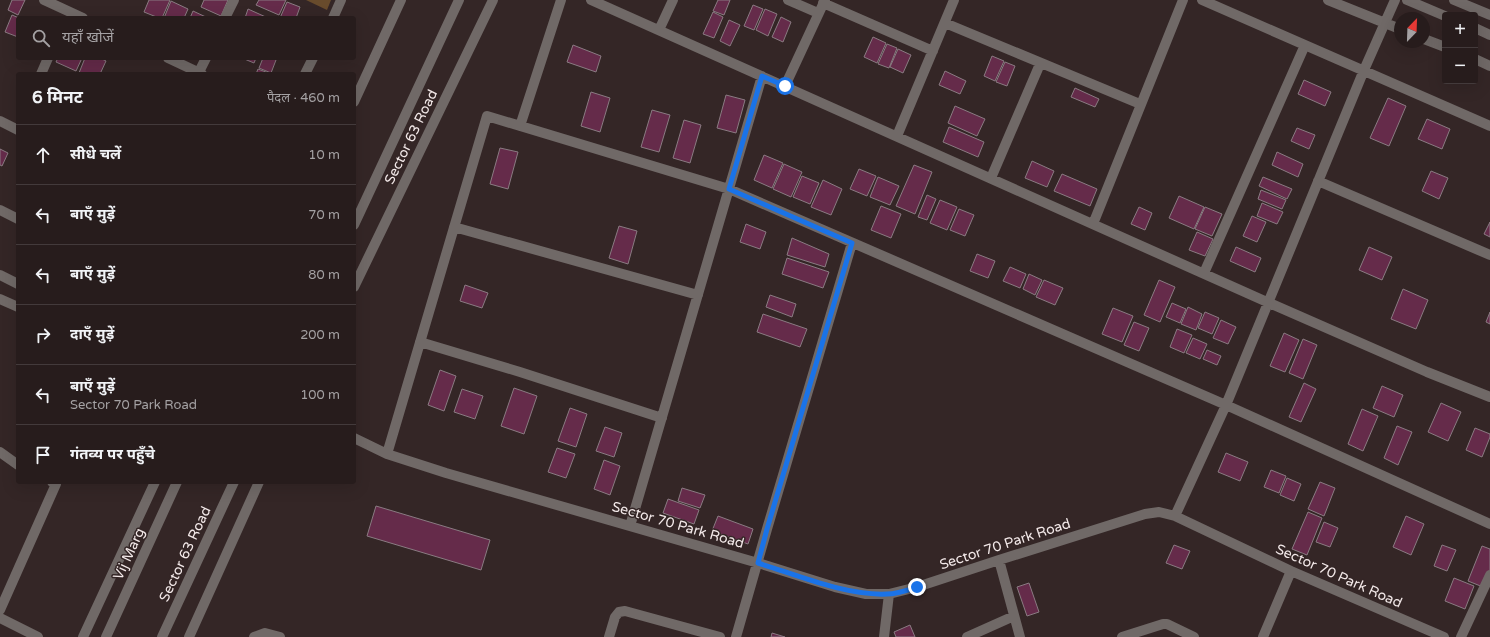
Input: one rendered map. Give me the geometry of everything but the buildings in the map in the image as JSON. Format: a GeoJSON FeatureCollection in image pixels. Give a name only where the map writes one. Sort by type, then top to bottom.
{"type":"FeatureCollection","features":[{"type":"Feature","properties":{"kind":"street"},"geometry":{"type":"LineString","coordinates":[[44,0],[69,15]]}},
{"type":"Feature","properties":{"kind":"street"},"geometry":{"type":"LineString","coordinates":[[226,16],[234,0]]}},
{"type":"Feature","properties":{"kind":"street"},"geometry":{"type":"LineString","coordinates":[[334,16],[341,0]]}},
{"type":"Feature","properties":{"kind":"street"},"geometry":{"type":"LineString","coordinates":[[356,98],[401,0]]}},
{"type":"Feature","properties":{"kind":"street","name":"Sector 63 Road"},"geometry":{"type":"LineString","coordinates":[[356,221],[459,0]]}},
{"type":"Feature","properties":{"kind":"street","name":"Sector 63 Road"},"geometry":{"type":"LineString","coordinates":[[356,283],[493,0]]}},
{"type":"Feature","properties":{"kind":"street"},"geometry":{"type":"LineString","coordinates":[[520,126],[562,0]]}},
{"type":"Feature","properties":{"kind":"street"},"geometry":{"type":"LineString","coordinates":[[591,0],[1267,302],[1427,372],[1490,397]]}},
{"type":"Feature","properties":{"kind":"street"},"geometry":{"type":"LineString","coordinates":[[659,30],[673,0]]}},
{"type":"Feature","properties":{"kind":"street"},"geometry":{"type":"LineString","coordinates":[[788,0],[818,13]]}},
{"type":"Feature","properties":{"kind":"street"},"geometry":{"type":"LineString","coordinates":[[897,136],[954,0]]}},
{"type":"Feature","properties":{"kind":"street"},"geometry":{"type":"LineString","coordinates":[[1093,224],[1183,0]]}},
{"type":"Feature","properties":{"kind":"street"},"geometry":{"type":"LineString","coordinates":[[1202,0],[1490,126]]}},
{"type":"Feature","properties":{"kind":"street"},"geometry":{"type":"LineString","coordinates":[[1328,0],[1394,27]]}},
{"type":"Feature","properties":{"kind":"street"},"geometry":{"type":"LineString","coordinates":[[1175,516],[1226,405],[1267,302],[1364,70],[1395,0]]}},
{"type":"Feature","properties":{"kind":"street"},"geometry":{"type":"LineString","coordinates":[[1407,0],[1442,15]]}},
{"type":"Feature","properties":{"kind":"street"},"geometry":{"type":"LineString","coordinates":[[1454,0],[1490,15]]}},
{"type":"Feature","properties":{"kind":"street"},"geometry":{"type":"LineString","coordinates":[[785,86],[824,1],[933,51]]}},
{"type":"Feature","properties":{"kind":"street"},"geometry":{"type":"LineString","coordinates":[[945,23],[1040,64],[1140,104]]}},
{"type":"Feature","properties":{"kind":"street"},"geometry":{"type":"LineString","coordinates":[[1478,29],[1490,34]]}},
{"type":"Feature","properties":{"kind":"street"},"geometry":{"type":"LineString","coordinates":[[1430,41],[1442,46]]}},
{"type":"Feature","properties":{"kind":"street"},"geometry":{"type":"LineString","coordinates":[[1204,273],[1305,44]]}},
{"type":"Feature","properties":{"kind":"street"},"geometry":{"type":"LineString","coordinates":[[41,72],[47,60]]}},
{"type":"Feature","properties":{"kind":"street"},"geometry":{"type":"LineString","coordinates":[[172,60],[198,72]]}},
{"type":"Feature","properties":{"kind":"street"},"geometry":{"type":"LineString","coordinates":[[200,72],[205,60]]}},
{"type":"Feature","properties":{"kind":"street"},"geometry":{"type":"LineString","coordinates":[[305,72],[312,60]]}},
{"type":"Feature","properties":{"kind":"street"},"geometry":{"type":"LineString","coordinates":[[1478,61],[1490,66]]}},
{"type":"Feature","properties":{"kind":"street"},"geometry":{"type":"LineString","coordinates":[[991,178],[1040,64]]}},
{"type":"Feature","properties":{"kind":"street"},"geometry":{"type":"LineString","coordinates":[[630,526],[762,76]]}},
{"type":"Feature","properties":{"kind":"street"},"geometry":{"type":"LineString","coordinates":[[387,454],[487,116],[729,189],[1226,405],[1490,524]]}},
{"type":"Feature","properties":{"kind":"street"},"geometry":{"type":"LineString","coordinates":[[0,121],[16,126]]}},
{"type":"Feature","properties":{"kind":"street"},"geometry":{"type":"LineString","coordinates":[[1318,181],[1490,255]]}},
{"type":"Feature","properties":{"kind":"street"},"geometry":{"type":"LineString","coordinates":[[0,210],[16,218]]}},
{"type":"Feature","properties":{"kind":"street"},"geometry":{"type":"LineString","coordinates":[[454,228],[698,295]]}},
{"type":"Feature","properties":{"kind":"street"},"geometry":{"type":"LineString","coordinates":[[736,637],[852,243]]}},
{"type":"Feature","properties":{"kind":"street"},"geometry":{"type":"LineString","coordinates":[[0,275],[16,283]]}},
{"type":"Feature","properties":{"kind":"street"},"geometry":{"type":"LineString","coordinates":[[0,299],[16,306]]}},
{"type":"Feature","properties":{"kind":"street"},"geometry":{"type":"LineString","coordinates":[[420,342],[520,372],[662,418]]}},
{"type":"Feature","properties":{"kind":"street","name":"Sector 70 Park Road"},"geometry":{"type":"LineString","coordinates":[[356,439],[387,454],[446,473],[758,563],[835,587],[866,594],[889,594],[917,587],[1145,514],[1159,512],[1175,516],[1291,571],[1444,637]]}},
{"type":"Feature","properties":{"kind":"street"},"geometry":{"type":"LineString","coordinates":[[0,452],[16,464]]}},
{"type":"Feature","properties":{"kind":"street"},"geometry":{"type":"LineString","coordinates":[[0,610],[56,484]]}},
{"type":"Feature","properties":{"kind":"street"},"geometry":{"type":"LineString","coordinates":[[83,637],[154,484]]}},
{"type":"Feature","properties":{"kind":"street","name":"Vij Marg"},"geometry":{"type":"LineString","coordinates":[[106,637],[176,484]]}},
{"type":"Feature","properties":{"kind":"street","name":"Sector 63 Road"},"geometry":{"type":"LineString","coordinates":[[162,637],[233,484]]}},
{"type":"Feature","properties":{"kind":"street"},"geometry":{"type":"LineString","coordinates":[[189,637],[258,484]]}},
{"type":"Feature","properties":{"kind":"street"},"geometry":{"type":"LineString","coordinates":[[999,560],[1020,637]]}},
{"type":"Feature","properties":{"kind":"street"},"geometry":{"type":"LineString","coordinates":[[1263,637],[1291,571]]}},
{"type":"Feature","properties":{"kind":"street"},"geometry":{"type":"LineString","coordinates":[[1461,637],[1490,575]]}},
{"type":"Feature","properties":{"kind":"street"},"geometry":{"type":"LineString","coordinates":[[884,637],[889,594]]}},
{"type":"Feature","properties":{"kind":"street"},"geometry":{"type":"LineString","coordinates":[[609,637],[618,612],[625,611],[720,637]]}},
{"type":"Feature","properties":{"kind":"street"},"geometry":{"type":"LineString","coordinates":[[967,637],[1014,616]]}},
{"type":"Feature","properties":{"kind":"street"},"geometry":{"type":"LineString","coordinates":[[0,618],[38,637]]}},
{"type":"Feature","properties":{"kind":"street"},"geometry":{"type":"LineString","coordinates":[[1122,637],[1167,624],[1194,637]]}},
{"type":"Feature","properties":{"kind":"street"},"geometry":{"type":"LineString","coordinates":[[254,637],[265,633],[280,637]]}},
{"type":"Feature","properties":{"kind":"shaded area"},"geometry":{"type":"Polygon","coordinates":[[[306,0],[331,0],[327,10],[306,0]]]}},
{"type":"Feature","properties":{"kind":"route"},"geometry":{"type":"LineString","coordinates":[[785,86],[762,76],[729,189],[852,243],[758,563],[835,587],[866,594],[889,594],[917,587]]}}]}
